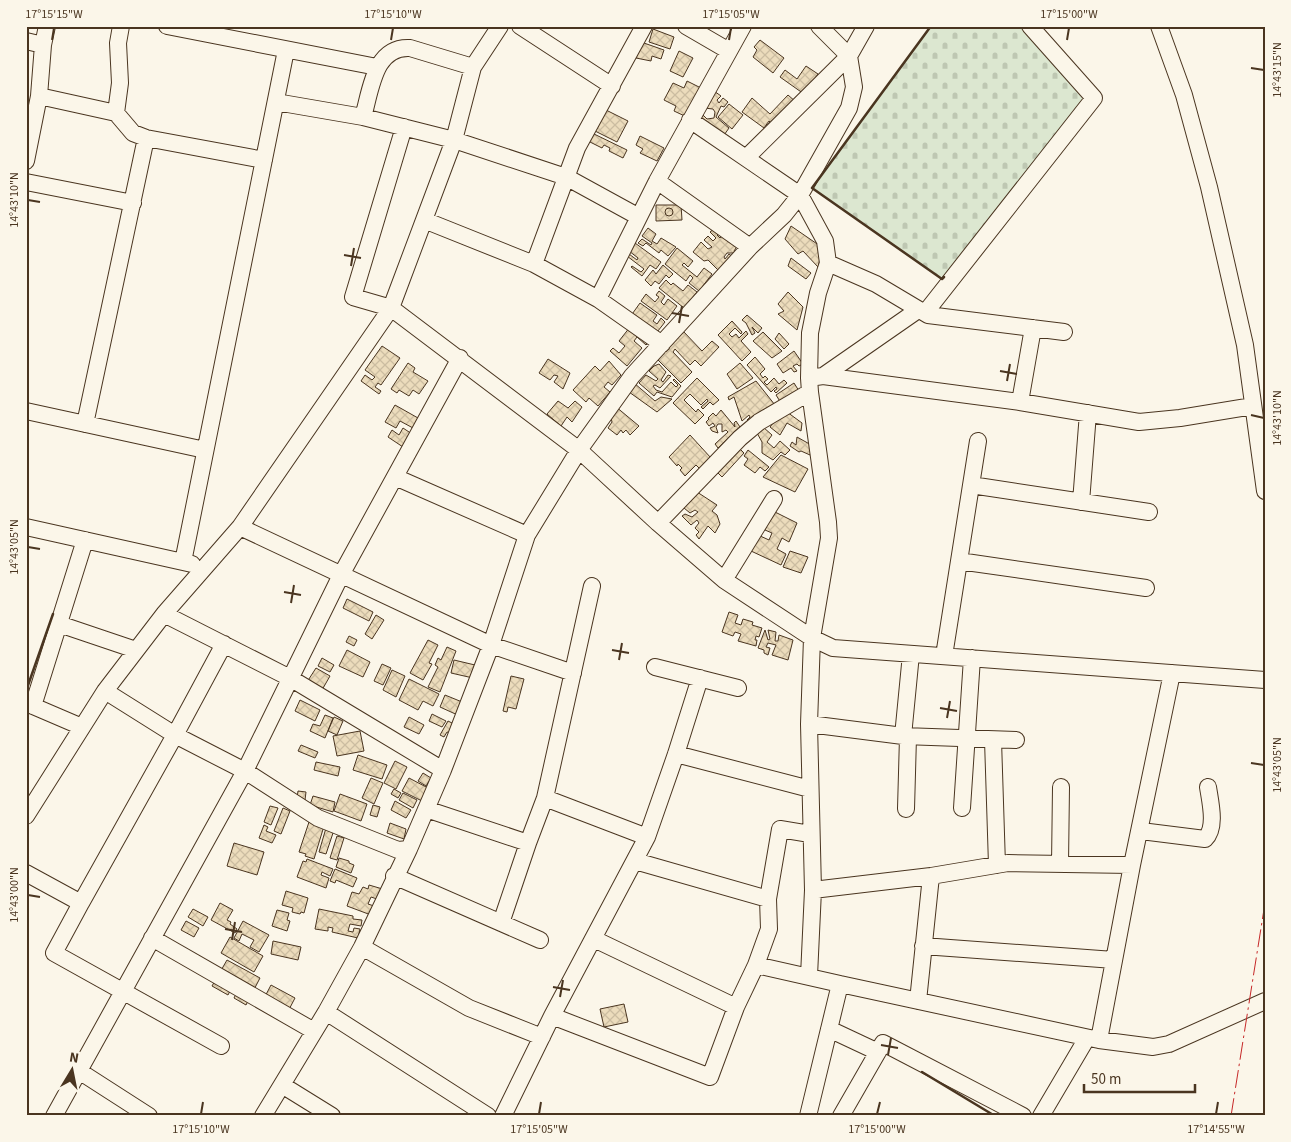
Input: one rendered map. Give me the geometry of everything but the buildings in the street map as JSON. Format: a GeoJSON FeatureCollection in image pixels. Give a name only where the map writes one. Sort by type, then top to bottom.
{"type":"FeatureCollection","features":[{"type":"Feature","properties":{"kind":"street"},"geometry":{"type":"LineString","coordinates":[[27,154],[39,96],[43,45],[47,26]]}},
{"type":"Feature","properties":{"kind":"street"},"geometry":{"type":"LineString","coordinates":[[116,113],[120,83],[118,43],[121,26]]}},
{"type":"Feature","properties":{"kind":"street"},"geometry":{"type":"LineString","coordinates":[[167,26],[377,68]]}},
{"type":"Feature","properties":{"kind":"street"},"geometry":{"type":"LineString","coordinates":[[26,816],[105,691],[164,614],[240,527],[391,308],[454,140],[473,67],[500,26]]}},
{"type":"Feature","properties":{"kind":"street"},"geometry":{"type":"LineString","coordinates":[[520,26],[612,86]]}},
{"type":"Feature","properties":{"kind":"street"},"geometry":{"type":"LineString","coordinates":[[534,264],[577,148],[644,26]]}},
{"type":"Feature","properties":{"kind":"street"},"geometry":{"type":"LineString","coordinates":[[686,26],[729,51]]}},
{"type":"Feature","properties":{"kind":"street"},"geometry":{"type":"LineString","coordinates":[[598,299],[657,181],[744,26]]}},
{"type":"Feature","properties":{"kind":"street"},"geometry":{"type":"LineString","coordinates":[[263,1116],[326,1012],[362,947],[408,849],[443,770],[491,645],[527,535],[579,450],[632,376],[750,247],[784,215],[800,195],[849,108],[854,87],[849,56],[818,26]]}},
{"type":"Feature","properties":{"kind":"street"},"geometry":{"type":"LineString","coordinates":[[747,157],[849,56],[866,26]]}},
{"type":"Feature","properties":{"kind":"street"},"geometry":{"type":"LineString","coordinates":[[658,523],[740,438],[759,422],[814,382],[922,311],[1094,98],[1030,26]]}},
{"type":"Feature","properties":{"kind":"street"},"geometry":{"type":"LineString","coordinates":[[1159,26],[1184,95],[1209,187],[1245,345],[1265,491]]}},
{"type":"Feature","properties":{"kind":"street"},"geometry":{"type":"LineString","coordinates":[[26,41],[43,45]]}},
{"type":"Feature","properties":{"kind":"street"},"geometry":{"type":"LineString","coordinates":[[364,117],[377,68],[384,58],[401,47],[473,67]]}},
{"type":"Feature","properties":{"kind":"street"},"geometry":{"type":"LineString","coordinates":[[183,562],[286,50]]}},
{"type":"Feature","properties":{"kind":"street"},"geometry":{"type":"LineString","coordinates":[[39,96],[116,113],[133,133],[146,138],[264,160]]}},
{"type":"Feature","properties":{"kind":"street"},"geometry":{"type":"LineString","coordinates":[[276,102],[364,117],[454,140],[566,177],[639,217]]}},
{"type":"Feature","properties":{"kind":"street"},"geometry":{"type":"LineString","coordinates":[[690,120],[747,157],[800,195],[825,240],[828,263],[818,293],[810,333],[829,538],[812,638],[809,724],[810,834],[813,890],[809,976]]}},
{"type":"Feature","properties":{"kind":"street"},"geometry":{"type":"LineString","coordinates":[[404,127],[353,297],[391,308],[460,358],[579,450],[658,523],[724,580],[812,638],[833,648],[1265,680]]}},
{"type":"Feature","properties":{"kind":"street"},"geometry":{"type":"LineString","coordinates":[[85,424],[146,138]]}},
{"type":"Feature","properties":{"kind":"street"},"geometry":{"type":"LineString","coordinates":[[657,181],[750,247]]}},
{"type":"Feature","properties":{"kind":"street"},"geometry":{"type":"LineString","coordinates":[[26,182],[133,203]]}},
{"type":"Feature","properties":{"kind":"street"},"geometry":{"type":"LineString","coordinates":[[424,220],[534,264],[598,299],[662,344]]}},
{"type":"Feature","properties":{"kind":"street"},"geometry":{"type":"LineString","coordinates":[[828,263],[876,284],[922,311],[1064,332]]}},
{"type":"Feature","properties":{"kind":"street"},"geometry":{"type":"LineString","coordinates":[[1020,402],[1034,328]]}},
{"type":"Feature","properties":{"kind":"street"},"geometry":{"type":"LineString","coordinates":[[54,1116],[245,771],[341,575],[460,358]]}},
{"type":"Feature","properties":{"kind":"street"},"geometry":{"type":"LineString","coordinates":[[814,382],[1020,402],[1139,422],[1180,418],[1253,406]]}},
{"type":"Feature","properties":{"kind":"street"},"geometry":{"type":"LineString","coordinates":[[26,411],[206,450]]}},
{"type":"Feature","properties":{"kind":"street"},"geometry":{"type":"LineString","coordinates":[[1080,502],[1088,413]]}},
{"type":"Feature","properties":{"kind":"street"},"geometry":{"type":"LineString","coordinates":[[944,656],[978,441]]}},
{"type":"Feature","properties":{"kind":"street"},"geometry":{"type":"LineString","coordinates":[[395,476],[527,535]]}},
{"type":"Feature","properties":{"kind":"street"},"geometry":{"type":"LineString","coordinates":[[971,485],[1149,512]]}},
{"type":"Feature","properties":{"kind":"street"},"geometry":{"type":"LineString","coordinates":[[724,580],[774,499]]}},
{"type":"Feature","properties":{"kind":"street"},"geometry":{"type":"LineString","coordinates":[[26,527],[204,567]]}},
{"type":"Feature","properties":{"kind":"street"},"geometry":{"type":"LineString","coordinates":[[240,527],[491,645],[573,673]]}},
{"type":"Feature","properties":{"kind":"street"},"geometry":{"type":"LineString","coordinates":[[82,727],[30,704],[59,624],[85,540]]}},
{"type":"Feature","properties":{"kind":"street"},"geometry":{"type":"LineString","coordinates":[[959,561],[1146,588]]}},
{"type":"Feature","properties":{"kind":"street"},"geometry":{"type":"LineString","coordinates":[[501,923],[545,798],[592,586]]}},
{"type":"Feature","properties":{"kind":"street"},"geometry":{"type":"LineString","coordinates":[[164,614],[290,678],[443,770]]}},
{"type":"Feature","properties":{"kind":"street"},"geometry":{"type":"LineString","coordinates":[[59,624],[136,650]]}},
{"type":"Feature","properties":{"kind":"street"},"geometry":{"type":"LineString","coordinates":[[221,1046],[54,953],[224,644]]}},
{"type":"Feature","properties":{"kind":"street"},"geometry":{"type":"LineString","coordinates":[[906,809],[906,737],[911,654]]}},
{"type":"Feature","properties":{"kind":"street"},"geometry":{"type":"LineString","coordinates":[[962,808],[972,658]]}},
{"type":"Feature","properties":{"kind":"street"},"geometry":{"type":"LineString","coordinates":[[656,666],[738,688]]}},
{"type":"Feature","properties":{"kind":"street"},"geometry":{"type":"LineString","coordinates":[[1041,1116],[1093,1039],[1114,960],[1172,673]]}},
{"type":"Feature","properties":{"kind":"street"},"geometry":{"type":"LineString","coordinates":[[503,1116],[552,1016],[646,837],[676,754],[700,678]]}},
{"type":"Feature","properties":{"kind":"street"},"geometry":{"type":"LineString","coordinates":[[105,691],[175,735],[245,771],[318,818],[398,850],[408,849]]}},
{"type":"Feature","properties":{"kind":"street"},"geometry":{"type":"LineString","coordinates":[[809,724],[906,737],[1016,740]]}},
{"type":"Feature","properties":{"kind":"street"},"geometry":{"type":"LineString","coordinates":[[993,740],[997,865]]}},
{"type":"Feature","properties":{"kind":"street"},"geometry":{"type":"LineString","coordinates":[[676,754],[810,789]]}},
{"type":"Feature","properties":{"kind":"street"},"geometry":{"type":"LineString","coordinates":[[1140,831],[1205,839],[1209,832],[1212,813],[1208,787]]}},
{"type":"Feature","properties":{"kind":"street"},"geometry":{"type":"LineString","coordinates":[[1060,788],[1060,864]]}},
{"type":"Feature","properties":{"kind":"street"},"geometry":{"type":"LineString","coordinates":[[545,798],[646,837]]}},
{"type":"Feature","properties":{"kind":"street"},"geometry":{"type":"LineString","coordinates":[[426,809],[528,843]]}},
{"type":"Feature","properties":{"kind":"street"},"geometry":{"type":"LineString","coordinates":[[552,1016],[710,1077],[736,1007],[756,965],[768,929],[768,899],[780,829],[810,834]]}},
{"type":"Feature","properties":{"kind":"street"},"geometry":{"type":"LineString","coordinates":[[635,861],[768,899]]}},
{"type":"Feature","properties":{"kind":"street"},"geometry":{"type":"LineString","coordinates":[[813,890],[931,876],[1008,863],[1132,865]]}},
{"type":"Feature","properties":{"kind":"street"},"geometry":{"type":"LineString","coordinates":[[26,873],[81,903]]}},
{"type":"Feature","properties":{"kind":"street"},"geometry":{"type":"LineString","coordinates":[[394,876],[540,940]]}},
{"type":"Feature","properties":{"kind":"street"},"geometry":{"type":"LineString","coordinates":[[918,1001],[931,876]]}},
{"type":"Feature","properties":{"kind":"street"},"geometry":{"type":"LineString","coordinates":[[152,938],[314,1031]]}},
{"type":"Feature","properties":{"kind":"street"},"geometry":{"type":"LineString","coordinates":[[594,939],[736,1007]]}},
{"type":"Feature","properties":{"kind":"street"},"geometry":{"type":"LineString","coordinates":[[923,946],[1114,960]]}},
{"type":"Feature","properties":{"kind":"street"},"geometry":{"type":"LineString","coordinates":[[362,947],[469,1008],[542,1037]]}},
{"type":"Feature","properties":{"kind":"street"},"geometry":{"type":"LineString","coordinates":[[756,965],[1093,1039],[1153,1047],[1169,1044],[1265,1001]]}},
{"type":"Feature","properties":{"kind":"street"},"geometry":{"type":"LineString","coordinates":[[808,1116],[840,984]]}},
{"type":"Feature","properties":{"kind":"street"},"geometry":{"type":"LineString","coordinates":[[326,1012],[488,1116]]}},
{"type":"Feature","properties":{"kind":"street"},"geometry":{"type":"LineString","coordinates":[[829,1029],[878,1052]]}},
{"type":"Feature","properties":{"kind":"street"},"geometry":{"type":"LineString","coordinates":[[841,1116],[884,1043],[1023,1116]]}},
{"type":"Feature","properties":{"kind":"street"},"geometry":{"type":"LineString","coordinates":[[79,1071],[149,1116]]}},
{"type":"Feature","properties":{"kind":"street"},"geometry":{"type":"LineString","coordinates":[[282,1085],[332,1116]]}},
{"type":"Feature","properties":{"kind":"green space"},"geometry":{"type":"Polygon","coordinates":[[[931,26],[1024,26],[1087,99],[942,279],[812,188],[931,26]]]}},
{"type":"Feature","properties":{"kind":"wall"},"geometry":{"type":"LineString","coordinates":[[931,26],[812,188],[942,279],[944,277]]}},
{"type":"Feature","properties":{"kind":"wall"},"geometry":{"type":"LineString","coordinates":[[26,691],[53,614]]}},
{"type":"Feature","properties":{"kind":"wall"},"geometry":{"type":"LineString","coordinates":[[922,1072],[995,1116]]}},
{"type":"Feature","properties":{"kind":"power"},"geometry":{"type":"LineString","coordinates":[[1231,1116],[1265,903]]}}]}
